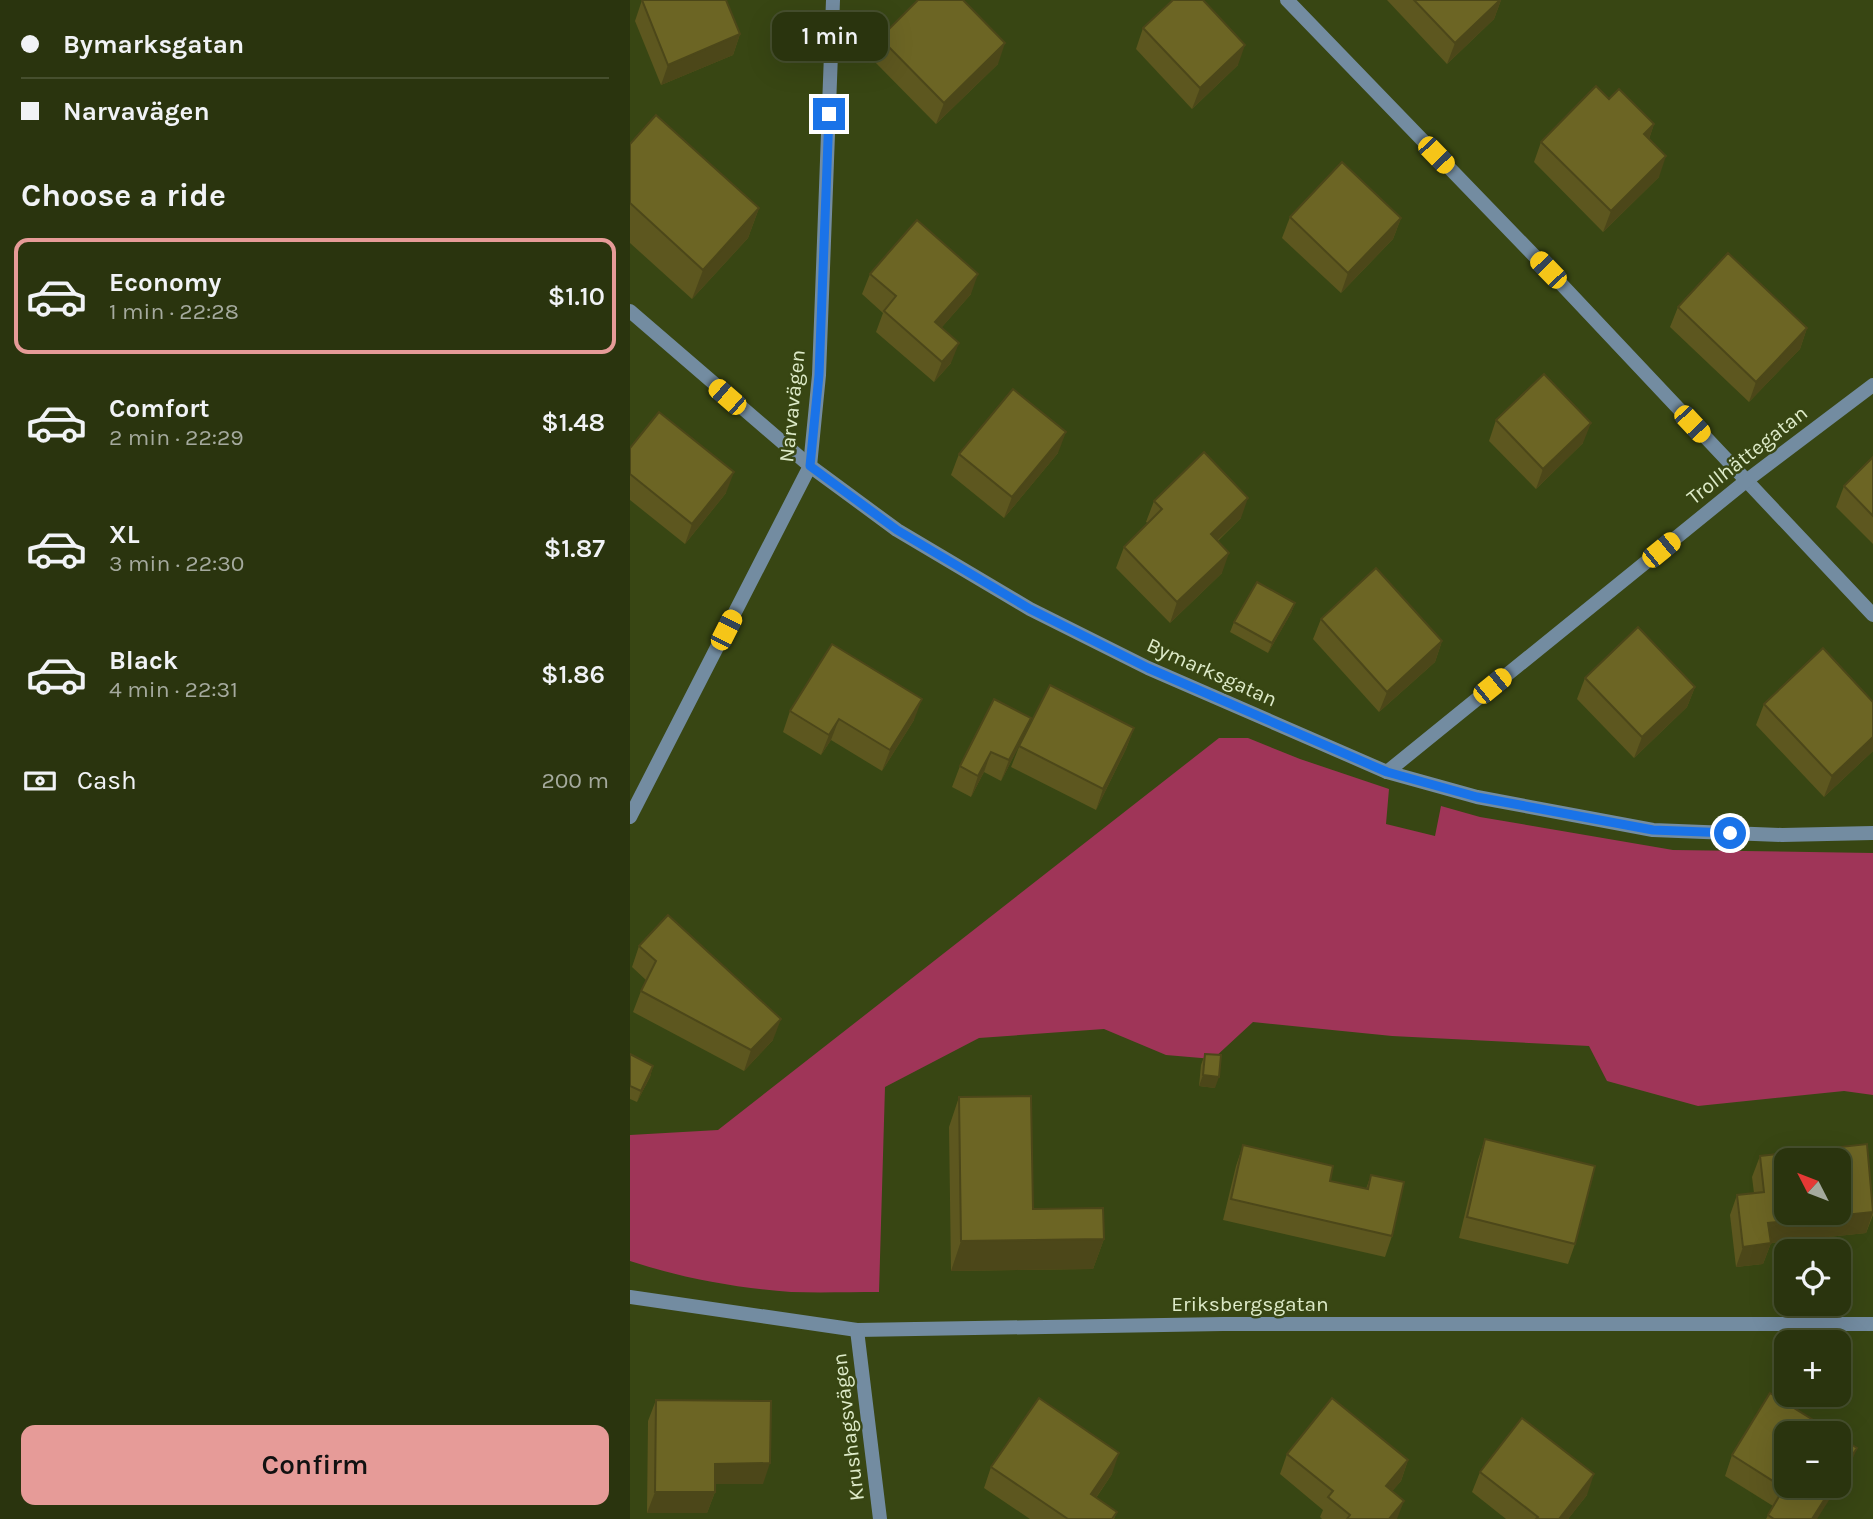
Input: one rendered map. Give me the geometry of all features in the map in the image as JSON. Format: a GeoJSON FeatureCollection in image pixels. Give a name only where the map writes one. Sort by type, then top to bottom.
{"type":"FeatureCollection","features":[{"type":"Feature","properties":{"kind":"street","name":"Narvavägen"},"geometry":{"type":"LineString","coordinates":[[630,817],[810,466],[819,375],[833,0]]}},
{"type":"Feature","properties":{"kind":"street"},"geometry":{"type":"LineString","coordinates":[[1287,0],[1548,270],[1873,615]]}},
{"type":"Feature","properties":{"kind":"street","name":"Bymarksgatan"},"geometry":{"type":"LineString","coordinates":[[630,311],[810,466],[897,530],[1030,609],[1148,668],[1387,772],[1477,797],[1653,830],[1782,835],[1873,833]]}},
{"type":"Feature","properties":{"kind":"street","name":"Trollhättegatan"},"geometry":{"type":"LineString","coordinates":[[1387,772],[1746,481],[1873,385]]}},
{"type":"Feature","properties":{"kind":"street","name":"Eriksbergsgatan"},"geometry":{"type":"LineString","coordinates":[[630,1297],[857,1330],[1223,1324],[1873,1324]]}},
{"type":"Feature","properties":{"kind":"street","name":"Krushagsvägen"},"geometry":{"type":"LineString","coordinates":[[857,1330],[880,1519]]}},
{"type":"Feature","properties":{"kind":"shaded area"},"geometry":{"type":"Polygon","coordinates":[[[1219,738],[1248,738],[1389,789],[1386,824],[1435,836],[1441,806],[1480,817],[1673,850],[1873,853],[1873,1095],[1844,1091],[1698,1106],[1607,1081],[1589,1046],[1392,1036],[1253,1022],[1213,1059],[1166,1055],[1104,1029],[979,1038],[885,1087],[879,1292],[791,1292],[750,1288],[689,1277],[630,1261],[630,1135],[718,1130],[1219,738]]]}},
{"type":"Feature","properties":{"kind":"building"},"geometry":{"type":"Polygon","coordinates":[[[642,0],[726,0],[740,34],[668,65],[642,0]]]}},
{"type":"Feature","properties":{"kind":"building"},"geometry":{"type":"Polygon","coordinates":[[[918,0],[963,0],[1005,43],[944,103],[880,38],[918,0]]]}},
{"type":"Feature","properties":{"kind":"building"},"geometry":{"type":"Polygon","coordinates":[[[1173,0],[1203,0],[1245,45],[1200,88],[1143,28],[1173,0]]]}},
{"type":"Feature","properties":{"kind":"building"},"geometry":{"type":"Polygon","coordinates":[[[1414,0],[1500,0],[1455,43],[1414,0]]]}},
{"type":"Feature","properties":{"kind":"building"},"geometry":{"type":"Polygon","coordinates":[[[1596,86],[1609,99],[1619,89],[1654,124],[1644,134],[1666,156],[1611,211],[1541,142],[1596,86]]]}},
{"type":"Feature","properties":{"kind":"building"},"geometry":{"type":"Polygon","coordinates":[[[656,115],[759,208],[703,270],[630,203],[630,144],[656,115]]]}},
{"type":"Feature","properties":{"kind":"building"},"geometry":{"type":"Polygon","coordinates":[[[1342,162],[1401,218],[1348,273],[1290,217],[1342,162]]]}},
{"type":"Feature","properties":{"kind":"building"},"geometry":{"type":"Polygon","coordinates":[[[917,220],[978,274],[935,322],[959,343],[942,362],[884,311],[896,296],[870,274],[917,220]]]}},
{"type":"Feature","properties":{"kind":"building"},"geometry":{"type":"Polygon","coordinates":[[[1728,253],[1807,328],[1756,382],[1678,307],[1728,253]]]}},
{"type":"Feature","properties":{"kind":"building"},"geometry":{"type":"Polygon","coordinates":[[[1544,374],[1591,423],[1543,469],[1496,420],[1544,374]]]}},
{"type":"Feature","properties":{"kind":"building"},"geometry":{"type":"Polygon","coordinates":[[[1013,389],[1066,432],[1012,497],[959,454],[1013,389]]]}},
{"type":"Feature","properties":{"kind":"building"},"geometry":{"type":"Polygon","coordinates":[[[659,412],[734,472],[692,524],[630,474],[630,448],[659,412]]]}},
{"type":"Feature","properties":{"kind":"building"},"geometry":{"type":"Polygon","coordinates":[[[1204,452],[1248,498],[1211,534],[1229,553],[1177,602],[1124,547],[1162,509],[1154,501],[1204,452]]]}},
{"type":"Feature","properties":{"kind":"building"},"geometry":{"type":"Polygon","coordinates":[[[1873,457],[1873,516],[1844,486],[1873,457]]]}},
{"type":"Feature","properties":{"kind":"building"},"geometry":{"type":"Polygon","coordinates":[[[1376,568],[1442,641],[1387,692],[1321,619],[1376,568]]]}},
{"type":"Feature","properties":{"kind":"building"},"geometry":{"type":"Polygon","coordinates":[[[1257,582],[1295,603],[1272,643],[1234,622],[1257,582]]]}},
{"type":"Feature","properties":{"kind":"building"},"geometry":{"type":"Polygon","coordinates":[[[1638,627],[1695,687],[1642,737],[1585,678],[1638,627]]]}},
{"type":"Feature","properties":{"kind":"building"},"geometry":{"type":"Polygon","coordinates":[[[832,644],[922,699],[890,750],[839,719],[829,735],[790,711],[832,644]]]}},
{"type":"Feature","properties":{"kind":"building"},"geometry":{"type":"Polygon","coordinates":[[[1823,648],[1873,702],[1873,737],[1832,776],[1764,704],[1823,648]]]}},
{"type":"Feature","properties":{"kind":"building"},"geometry":{"type":"Polygon","coordinates":[[[1050,685],[1134,728],[1103,789],[1019,746],[1050,685]]]}},
{"type":"Feature","properties":{"kind":"building"},"geometry":{"type":"Polygon","coordinates":[[[994,699],[1031,718],[1009,760],[991,752],[978,776],[960,766],[994,699]]]}},
{"type":"Feature","properties":{"kind":"building"},"geometry":{"type":"Polygon","coordinates":[[[668,915],[781,1019],[751,1050],[641,991],[656,961],[639,946],[668,915]]]}},
{"type":"Feature","properties":{"kind":"building"},"geometry":{"type":"Polygon","coordinates":[[[630,1054],[653,1066],[641,1091],[630,1086],[630,1054]]]}},
{"type":"Feature","properties":{"kind":"building"},"geometry":{"type":"Polygon","coordinates":[[[1205,1054],[1221,1055],[1219,1077],[1203,1075],[1205,1054]]]}},
{"type":"Feature","properties":{"kind":"building"},"geometry":{"type":"Polygon","coordinates":[[[1031,1096],[1033,1209],[1103,1208],[1104,1239],[961,1241],[959,1097],[1031,1096]]]}},
{"type":"Feature","properties":{"kind":"building"},"geometry":{"type":"Polygon","coordinates":[[[1485,1139],[1595,1166],[1575,1244],[1467,1217],[1485,1139]]]}},
{"type":"Feature","properties":{"kind":"building"},"geometry":{"type":"Polygon","coordinates":[[[1867,1144],[1873,1212],[1852,1214],[1852,1148],[1831,1148],[1867,1144]]]}},
{"type":"Feature","properties":{"kind":"building"},"geometry":{"type":"Polygon","coordinates":[[[1243,1145],[1333,1166],[1330,1181],[1368,1189],[1371,1175],[1404,1182],[1392,1236],[1231,1199],[1243,1145]]]}},
{"type":"Feature","properties":{"kind":"building"},"geometry":{"type":"Polygon","coordinates":[[[1774,1154],[1774,1222],[1768,1223],[1771,1243],[1743,1247],[1737,1195],[1764,1192],[1760,1156],[1774,1154]]]}},
{"type":"Feature","properties":{"kind":"building"},"geometry":{"type":"Polygon","coordinates":[[[1770,1393],[1774,1396],[1774,1407],[1792,1407],[1815,1421],[1774,1421],[1774,1482],[1732,1455],[1770,1393]]]}},
{"type":"Feature","properties":{"kind":"building"},"geometry":{"type":"Polygon","coordinates":[[[1039,1398],[1119,1453],[1091,1494],[1117,1512],[1112,1519],[1068,1519],[991,1467],[1039,1398]]]}},
{"type":"Feature","properties":{"kind":"building"},"geometry":{"type":"Polygon","coordinates":[[[1332,1398],[1408,1460],[1386,1486],[1404,1501],[1389,1519],[1347,1519],[1350,1515],[1328,1497],[1333,1491],[1287,1454],[1332,1398]]]}},
{"type":"Feature","properties":{"kind":"building"},"geometry":{"type":"Polygon","coordinates":[[[656,1400],[771,1401],[770,1463],[715,1464],[715,1492],[655,1492],[656,1400]]]}},
{"type":"Feature","properties":{"kind":"building"},"geometry":{"type":"Polygon","coordinates":[[[1522,1418],[1594,1474],[1559,1519],[1536,1519],[1538,1517],[1480,1472],[1522,1418]]]}},
{"type":"Feature","properties":{"kind":"building"},"geometry":{"type":"Polygon","coordinates":[[[1851,1444],[1857,1448],[1851,1457],[1851,1444]]]}},
{"type":"Feature","properties":{"kind":"building"},"geometry":{"type":"Polygon","coordinates":[[[1778,1498],[1825,1498],[1812,1519],[1774,1519],[1768,1515],[1778,1498]]]}},
{"type":"Feature","properties":{"kind":"route"},"geometry":{"type":"LineString","coordinates":[[829,114],[819,375],[810,466],[897,530],[1030,609],[1148,668],[1387,772],[1477,797],[1653,830],[1730,833]]}}]}
